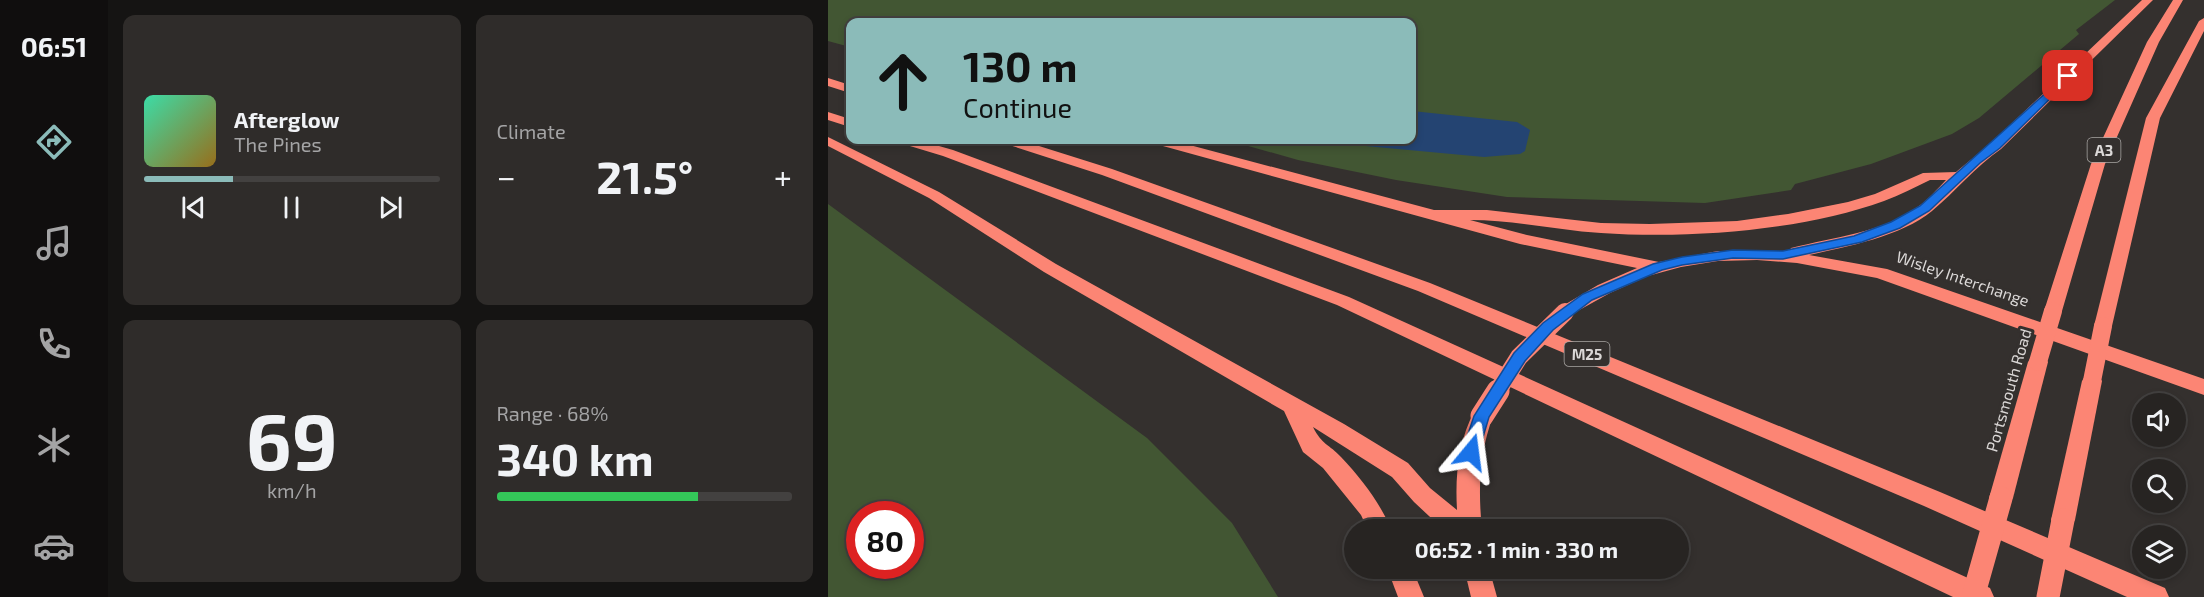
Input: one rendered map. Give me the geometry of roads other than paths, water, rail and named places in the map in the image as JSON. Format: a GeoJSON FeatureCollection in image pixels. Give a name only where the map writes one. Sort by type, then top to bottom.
{"type":"FeatureCollection","features":[{"type":"Feature","properties":{"kind":"highway"},"geometry":{"type":"LineString","coordinates":[[1783,255],[1884,231],[1925,208],[1958,176],[1996,146],[2148,0]]}},
{"type":"Feature","properties":{"kind":"highway","name":"Portsmouth Road"},"geometry":{"type":"LineString","coordinates":[[1973,597],[2053,310],[2098,164],[2152,42],[2178,0]]}},
{"type":"Feature","properties":{"kind":"highway","name":"A3"},"geometry":{"type":"LineString","coordinates":[[2048,597],[2103,326],[2153,118],[2204,21]]}},
{"type":"Feature","properties":{"kind":"highway"},"geometry":{"type":"LineString","coordinates":[[828,80],[846,78]]}},
{"type":"Feature","properties":{"kind":"highway"},"geometry":{"type":"LineString","coordinates":[[828,80],[846,87]]}},
{"type":"Feature","properties":{"kind":"highway"},"geometry":{"type":"LineString","coordinates":[[828,116],[846,122]]}},
{"type":"Feature","properties":{"kind":"highway"},"geometry":{"type":"LineString","coordinates":[[828,141],[934,195],[1050,268],[1293,408],[1336,430],[1400,470],[1422,495],[1449,519]]}},
{"type":"Feature","properties":{"kind":"highway"},"geometry":{"type":"LineString","coordinates":[[918,144],[948,153],[1343,301],[1981,597]]}},
{"type":"Feature","properties":{"kind":"highway","name":"M25"},"geometry":{"type":"LineString","coordinates":[[1020,144],[1107,172],[1424,287],[1921,494],[2156,597]]}},
{"type":"Feature","properties":{"kind":"highway"},"geometry":{"type":"LineString","coordinates":[[1172,144],[1429,215],[1560,248],[1658,267]]}},
{"type":"Feature","properties":{"kind":"highway"},"geometry":{"type":"LineString","coordinates":[[1429,215],[1487,215],[1601,228],[1737,226],[1788,219],[1851,206],[1880,197],[1928,176],[1958,176]]}},
{"type":"Feature","properties":{"kind":"highway","name":"Wisley Interchange"},"geometry":{"type":"LineString","coordinates":[[1469,519],[1466,481],[1474,435],[1482,416],[1519,357],[1565,312],[1595,293],[1658,267],[1722,255],[1783,255],[1828,261],[1881,273],[2204,387]]}},
{"type":"Feature","properties":{"kind":"highway"},"geometry":{"type":"LineString","coordinates":[[1293,408],[1311,446],[1330,461],[1348,481],[1374,519]]}},
{"type":"Feature","properties":{"kind":"highway"},"geometry":{"type":"LineString","coordinates":[[1404,579],[1411,597]]}},
{"type":"Feature","properties":{"kind":"highway"},"geometry":{"type":"LineString","coordinates":[[1479,579],[1484,597]]}},
{"type":"Feature","properties":{"kind":"water"},"geometry":{"type":"Polygon","coordinates":[[[1416,111],[1517,122],[1530,130],[1525,151],[1520,154],[1484,157],[1344,144],[1416,144],[1416,111]]]}}]}
